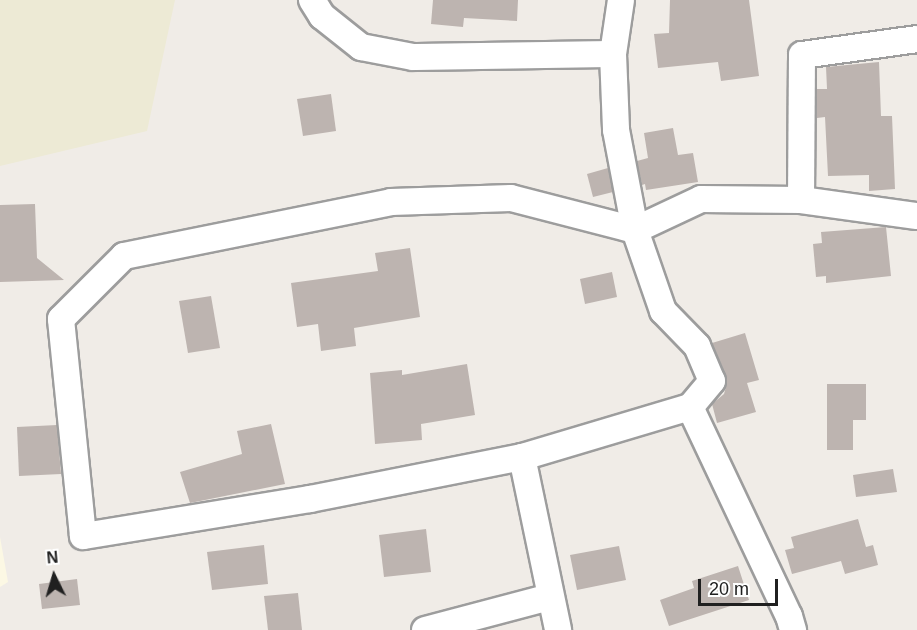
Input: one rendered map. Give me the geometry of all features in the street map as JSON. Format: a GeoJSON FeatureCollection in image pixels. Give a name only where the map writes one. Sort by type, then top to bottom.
{"type":"FeatureCollection","features":[{"type":"Feature","properties":{"kind":"street"},"geometry":{"type":"LineString","coordinates":[[312,0],[322,16],[361,47],[413,57],[613,54]]}},
{"type":"Feature","properties":{"kind":"street"},"geometry":{"type":"LineString","coordinates":[[621,0],[613,54],[616,130],[634,230],[663,311],[697,346],[712,381],[690,407],[522,457],[310,499],[83,536],[61,319],[124,256],[391,202],[511,198],[634,230],[701,199],[801,200],[917,216]]}},
{"type":"Feature","properties":{"kind":"street"},"geometry":{"type":"LineString","coordinates":[[801,200],[802,55],[917,39]]}},
{"type":"Feature","properties":{"kind":"street"},"geometry":{"type":"LineString","coordinates":[[690,407],[789,616],[793,630]]}},
{"type":"Feature","properties":{"kind":"street"},"geometry":{"type":"LineString","coordinates":[[522,457],[558,630]]}},
{"type":"Feature","properties":{"kind":"street"},"geometry":{"type":"LineString","coordinates":[[424,630],[550,597]]}},
{"type":"Feature","properties":{"kind":"shaded area"},"geometry":{"type":"Polygon","coordinates":[[[0,0],[175,0],[147,131],[0,166],[0,0]]]}},
{"type":"Feature","properties":{"kind":"shaded area"},"geometry":{"type":"Polygon","coordinates":[[[0,537],[8,582],[0,587],[0,537]]]}},
{"type":"Feature","properties":{"kind":"building"},"geometry":{"type":"Polygon","coordinates":[[[433,0],[518,0],[517,21],[464,18],[463,27],[431,24],[433,0]]]}},
{"type":"Feature","properties":{"kind":"building"},"geometry":{"type":"Polygon","coordinates":[[[670,0],[749,0],[759,76],[721,81],[718,62],[658,68],[654,34],[669,33],[670,0]]]}},
{"type":"Feature","properties":{"kind":"building"},"geometry":{"type":"Polygon","coordinates":[[[879,62],[881,116],[892,116],[895,189],[869,191],[869,175],[828,176],[825,117],[817,118],[817,89],[827,89],[826,67],[879,62]]]}},
{"type":"Feature","properties":{"kind":"building"},"geometry":{"type":"Polygon","coordinates":[[[331,94],[336,131],[303,136],[297,99],[331,94]]]}},
{"type":"Feature","properties":{"kind":"building"},"geometry":{"type":"Polygon","coordinates":[[[673,128],[678,155],[693,153],[698,182],[646,190],[645,184],[642,185],[637,161],[648,158],[644,133],[673,128]]]}},
{"type":"Feature","properties":{"kind":"building"},"geometry":{"type":"Polygon","coordinates":[[[608,168],[613,192],[593,197],[587,174],[608,168]]]}},
{"type":"Feature","properties":{"kind":"building"},"geometry":{"type":"Polygon","coordinates":[[[35,204],[37,258],[64,280],[0,282],[0,205],[35,204]]]}},
{"type":"Feature","properties":{"kind":"building"},"geometry":{"type":"Polygon","coordinates":[[[886,227],[891,276],[826,283],[826,276],[816,277],[813,244],[822,243],[821,232],[886,227]]]}},
{"type":"Feature","properties":{"kind":"building"},"geometry":{"type":"Polygon","coordinates":[[[410,248],[420,317],[354,328],[356,346],[321,351],[318,324],[297,327],[291,283],[378,271],[375,253],[410,248]]]}},
{"type":"Feature","properties":{"kind":"building"},"geometry":{"type":"Polygon","coordinates":[[[612,272],[617,297],[585,304],[580,279],[612,272]]]}},
{"type":"Feature","properties":{"kind":"building"},"geometry":{"type":"Polygon","coordinates":[[[211,296],[220,348],[188,353],[179,301],[211,296]]]}},
{"type":"Feature","properties":{"kind":"building"},"geometry":{"type":"Polygon","coordinates":[[[745,333],[759,380],[747,383],[756,412],[717,423],[712,404],[724,394],[727,383],[712,343],[745,333]]]}},
{"type":"Feature","properties":{"kind":"building"},"geometry":{"type":"Polygon","coordinates":[[[467,364],[475,415],[421,424],[422,440],[375,444],[370,373],[402,370],[402,375],[467,364]]]}},
{"type":"Feature","properties":{"kind":"building"},"geometry":{"type":"Polygon","coordinates":[[[827,384],[866,384],[866,420],[853,420],[853,450],[827,450],[827,384]]]}},
{"type":"Feature","properties":{"kind":"building"},"geometry":{"type":"Polygon","coordinates":[[[271,424],[285,484],[190,503],[180,472],[242,454],[237,431],[271,424]]]}},
{"type":"Feature","properties":{"kind":"building"},"geometry":{"type":"Polygon","coordinates":[[[57,425],[61,474],[19,476],[17,427],[57,425]]]}},
{"type":"Feature","properties":{"kind":"building"},"geometry":{"type":"Polygon","coordinates":[[[893,469],[897,492],[856,497],[853,475],[893,469]]]}},
{"type":"Feature","properties":{"kind":"building"},"geometry":{"type":"Polygon","coordinates":[[[858,519],[866,547],[873,545],[878,565],[845,574],[841,561],[792,574],[785,550],[794,548],[791,537],[858,519]]]}},
{"type":"Feature","properties":{"kind":"building"},"geometry":{"type":"Polygon","coordinates":[[[426,529],[431,572],[384,577],[379,535],[426,529]]]}},
{"type":"Feature","properties":{"kind":"building"},"geometry":{"type":"Polygon","coordinates":[[[264,545],[268,584],[212,590],[207,552],[264,545]]]}},
{"type":"Feature","properties":{"kind":"building"},"geometry":{"type":"Polygon","coordinates":[[[619,546],[626,580],[577,590],[570,555],[619,546]]]}},
{"type":"Feature","properties":{"kind":"building"},"geometry":{"type":"Polygon","coordinates":[[[738,566],[749,600],[669,626],[660,600],[694,588],[692,581],[738,566]]]}},
{"type":"Feature","properties":{"kind":"building"},"geometry":{"type":"Polygon","coordinates":[[[77,579],[80,605],[42,609],[39,584],[77,579]]]}},
{"type":"Feature","properties":{"kind":"building"},"geometry":{"type":"Polygon","coordinates":[[[298,593],[302,630],[268,630],[264,596],[298,593]]]}}]}
